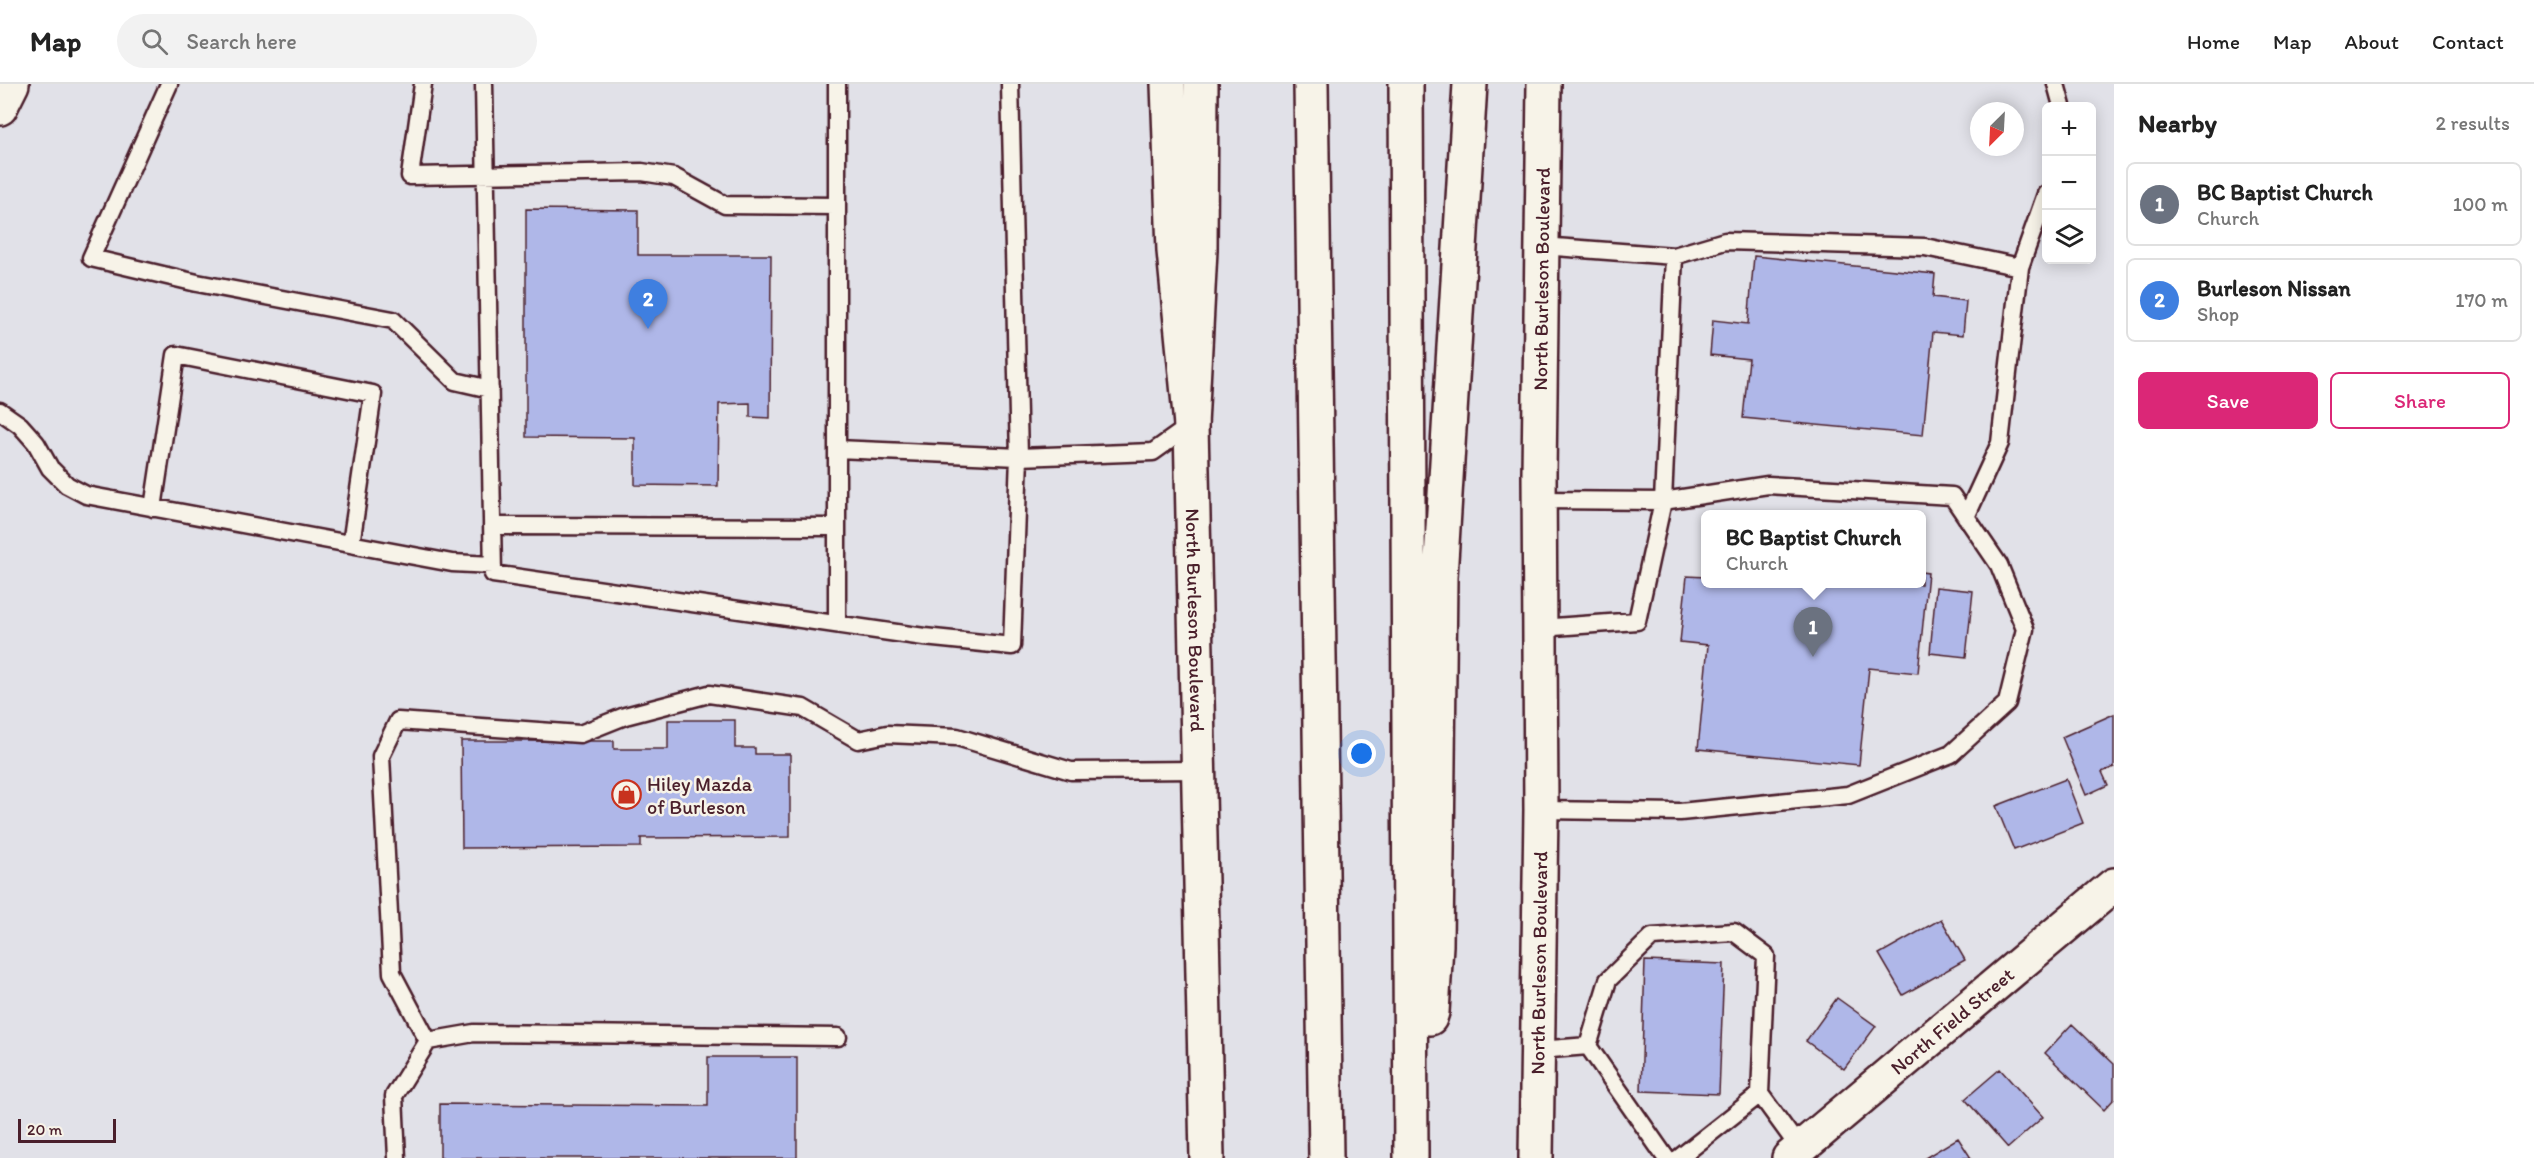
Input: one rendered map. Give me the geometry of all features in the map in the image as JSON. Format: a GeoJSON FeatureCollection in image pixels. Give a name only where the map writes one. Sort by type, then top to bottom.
{"type":"FeatureCollection","features":[{"type":"Feature","properties":{"kind":"main road"},"geometry":{"type":"LineString","coordinates":[[0,108],[12,84]]}},
{"type":"Feature","properties":{"kind":"main road","name":"North Burleson Boulevard"},"geometry":{"type":"LineString","coordinates":[[1168,84],[1174,251],[1191,425],[1207,1158]]}},
{"type":"Feature","properties":{"kind":"main road"},"geometry":{"type":"LineString","coordinates":[[1191,425],[1200,250],[1201,84]]}},
{"type":"Feature","properties":{"kind":"main road"},"geometry":{"type":"LineString","coordinates":[[1311,84],[1326,1158]]}},
{"type":"Feature","properties":{"kind":"main road"},"geometry":{"type":"LineString","coordinates":[[1406,84],[1411,1158]]}},
{"type":"Feature","properties":{"kind":"main road"},"geometry":{"type":"LineString","coordinates":[[1412,1062],[1432,1012],[1434,989],[1440,577],[1470,84]]}},
{"type":"Feature","properties":{"kind":"main road","name":"North Burleson Boulevard"},"geometry":{"type":"LineString","coordinates":[[1536,1158],[1541,810],[1540,500],[1544,84]]}},
{"type":"Feature","properties":{"kind":"main road","name":"North Field Street"},"geometry":{"type":"LineString","coordinates":[[1794,1154],[2114,885]]}},
{"type":"Feature","properties":{"kind":"lane"},"geometry":{"type":"LineString","coordinates":[[169,84],[91,258],[197,283],[393,320],[455,381],[490,389]]}},
{"type":"Feature","properties":{"kind":"lane"},"geometry":{"type":"LineString","coordinates":[[423,84],[410,176],[642,172],[674,177],[725,205],[836,206]]}},
{"type":"Feature","properties":{"kind":"lane"},"geometry":{"type":"LineString","coordinates":[[484,84],[493,574],[924,637],[1012,646],[1019,457],[1010,84]]}},
{"type":"Feature","properties":{"kind":"lane"},"geometry":{"type":"LineString","coordinates":[[837,84],[837,624]]}},
{"type":"Feature","properties":{"kind":"lane"},"geometry":{"type":"LineString","coordinates":[[2056,84],[2061,102]]}},
{"type":"Feature","properties":{"kind":"lane"},"geometry":{"type":"LineString","coordinates":[[1966,517],[2000,443],[2020,267],[2042,205]]}},
{"type":"Feature","properties":{"kind":"lane"},"geometry":{"type":"LineString","coordinates":[[1542,246],[1674,256],[1725,241],[1925,248],[2020,267]]}},
{"type":"Feature","properties":{"kind":"lane"},"geometry":{"type":"LineString","coordinates":[[1540,628],[1637,621],[1663,501],[1674,256]]}},
{"type":"Feature","properties":{"kind":"lane"},"geometry":{"type":"LineString","coordinates":[[153,508],[176,355],[373,394],[351,544]]}},
{"type":"Feature","properties":{"kind":"lane"},"geometry":{"type":"LineString","coordinates":[[0,411],[20,425],[36,443],[50,468],[67,485],[86,495],[452,563],[493,565]]}},
{"type":"Feature","properties":{"kind":"lane"},"geometry":{"type":"LineString","coordinates":[[837,449],[1019,457],[1153,452],[1191,425]]}},
{"type":"Feature","properties":{"kind":"lane"},"geometry":{"type":"LineString","coordinates":[[1540,500],[1663,501],[1768,485],[1952,496],[1999,565],[2025,629],[2007,704],[1951,754],[1848,795],[1680,812],[1541,810]]}},
{"type":"Feature","properties":{"kind":"lane"},"geometry":{"type":"LineString","coordinates":[[493,526],[837,527]]}},
{"type":"Feature","properties":{"kind":"lane"},"geometry":{"type":"LineString","coordinates":[[428,1041],[392,973],[381,756],[398,721],[580,734],[624,717],[709,694],[803,708],[858,740],[888,734],[957,737],[1071,771],[1200,770]]}},
{"type":"Feature","properties":{"kind":"lane"},"geometry":{"type":"LineString","coordinates":[[1588,1046],[1608,981],[1652,937],[1734,932],[1766,956],[1760,1094],[1794,1154]]}},
{"type":"Feature","properties":{"kind":"lane"},"geometry":{"type":"LineString","coordinates":[[397,1158],[394,1096],[428,1041],[474,1033],[838,1037]]}},
{"type":"Feature","properties":{"kind":"lane"},"geometry":{"type":"LineString","coordinates":[[1539,1050],[1588,1046]]}},
{"type":"Feature","properties":{"kind":"lane"},"geometry":{"type":"LineString","coordinates":[[1588,1046],[1666,1158]]}},
{"type":"Feature","properties":{"kind":"lane"},"geometry":{"type":"LineString","coordinates":[[1679,1158],[1760,1094]]}},
{"type":"Feature","properties":{"kind":"building"},"geometry":{"type":"Polygon","coordinates":[[[526,209],[638,210],[638,255],[771,255],[770,418],[750,417],[750,403],[719,404],[718,486],[635,485],[635,438],[526,437],[526,209]]]}},
{"type":"Feature","properties":{"kind":"building"},"geometry":{"type":"Polygon","coordinates":[[[1754,256],[1935,274],[1933,297],[1966,301],[1963,335],[1933,332],[1923,435],[1743,418],[1749,359],[1710,355],[1713,320],[1748,324],[1754,256]]]}},
{"type":"Feature","properties":{"kind":"building"},"geometry":{"type":"Polygon","coordinates":[[[1926,573],[1928,573],[1918,673],[1869,668],[1859,765],[1698,749],[1708,645],[1680,642],[1687,576],[1701,577],[1701,588],[1926,588],[1926,573]]]}},
{"type":"Feature","properties":{"kind":"building"},"geometry":{"type":"Polygon","coordinates":[[[1936,587],[1973,591],[1966,657],[1930,653],[1936,587]]]}},
{"type":"Feature","properties":{"kind":"building"},"geometry":{"type":"Polygon","coordinates":[[[2114,714],[2114,767],[2102,772],[2108,785],[2086,795],[2062,737],[2114,714]]]}},
{"type":"Feature","properties":{"kind":"building","name":"Hiley Mazda of Burleson"},"geometry":{"type":"Polygon","coordinates":[[[668,720],[735,720],[735,748],[755,748],[755,754],[790,754],[790,837],[641,838],[641,847],[462,848],[461,741],[614,741],[614,749],[668,749],[668,720]]]}},
{"type":"Feature","properties":{"kind":"building"},"geometry":{"type":"Polygon","coordinates":[[[2066,779],[2083,823],[2014,850],[1996,806],[2066,779]]]}},
{"type":"Feature","properties":{"kind":"building"},"geometry":{"type":"Polygon","coordinates":[[[1941,919],[1965,960],[1903,995],[1879,954],[1941,919]]]}},
{"type":"Feature","properties":{"kind":"building"},"geometry":{"type":"Polygon","coordinates":[[[1645,961],[1724,964],[1719,1094],[1641,1091],[1645,961]]]}},
{"type":"Feature","properties":{"kind":"building"},"geometry":{"type":"Polygon","coordinates":[[[1837,998],[1876,1026],[1844,1069],[1806,1041],[1837,998]]]}},
{"type":"Feature","properties":{"kind":"building"},"geometry":{"type":"Polygon","coordinates":[[[2072,1024],[2114,1064],[2114,1099],[2104,1110],[2045,1053],[2072,1024]]]}},
{"type":"Feature","properties":{"kind":"building"},"geometry":{"type":"Polygon","coordinates":[[[708,1057],[797,1057],[797,1158],[440,1158],[440,1104],[708,1106],[708,1057]]]}},
{"type":"Feature","properties":{"kind":"building"},"geometry":{"type":"Polygon","coordinates":[[[2000,1069],[2043,1117],[2008,1148],[1965,1099],[2000,1069]]]}},
{"type":"Feature","properties":{"kind":"building"},"geometry":{"type":"Polygon","coordinates":[[[1958,1138],[1971,1158],[1925,1158],[1958,1138]]]}},
{"type":"Feature","properties":{"kind":"place","name":"Burleson Nissan"},"geometry":{"type":"Point","coordinates":[648,329]}},
{"type":"Feature","properties":{"kind":"place","name":"BC Baptist Church"},"geometry":{"type":"Point","coordinates":[1813,657]}},
{"type":"Feature","properties":{"kind":"place","name":"Hiley Mazda of Burleson"},"geometry":{"type":"Point","coordinates":[626,795]}}]}
